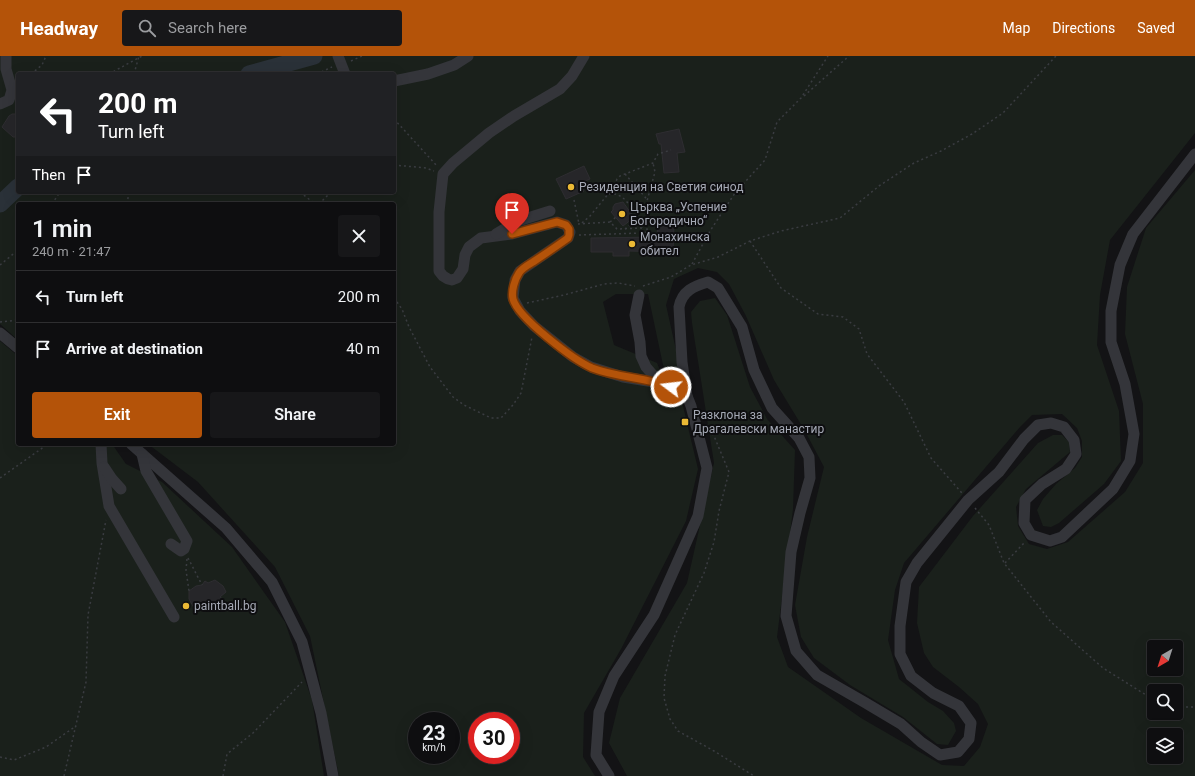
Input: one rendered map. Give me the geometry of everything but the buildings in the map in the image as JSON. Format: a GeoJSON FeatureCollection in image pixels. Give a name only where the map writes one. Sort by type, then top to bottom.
{"type":"FeatureCollection","features":[{"type":"Feature","properties":{"kind":"street"},"geometry":{"type":"LineString","coordinates":[[0,104],[9,100],[12,90],[6,69],[6,56]]}},
{"type":"Feature","properties":{"kind":"street"},"geometry":{"type":"LineString","coordinates":[[396,81],[428,74],[454,65],[468,56]]}},
{"type":"Feature","properties":{"kind":"street"},"geometry":{"type":"LineString","coordinates":[[584,56],[572,76],[560,89],[514,116],[489,133],[453,163],[443,174],[439,212],[439,271],[443,276],[452,280],[457,278],[463,269],[465,255],[469,247],[481,238],[512,234],[557,222],[568,230],[566,240],[520,271],[515,280],[513,298],[520,311],[534,326],[573,357],[591,367],[624,377],[660,383],[687,396]]}},
{"type":"Feature","properties":{"kind":"street"},"geometry":{"type":"LineString","coordinates":[[609,776],[596,755],[599,712],[614,676],[654,615],[698,516],[707,468],[687,396],[682,362],[679,307],[680,299],[695,286],[708,282],[718,288],[742,327],[754,370],[772,408],[799,438],[809,457],[810,478],[800,512],[791,552],[786,616],[796,651],[817,675],[901,724],[921,742],[940,755],[958,752],[969,739],[971,723],[959,706],[933,692],[911,676],[900,654],[900,626],[906,582],[913,570],[968,500],[999,472],[1024,439],[1038,425],[1051,423],[1064,427],[1074,440],[1076,454],[1066,469],[1042,484],[1025,500],[1024,523],[1031,536],[1050,541],[1062,537],[1113,490],[1130,461],[1134,434],[1125,384],[1111,342],[1111,311],[1120,265],[1133,234],[1195,154]]}},
{"type":"Feature","properties":{"kind":"street"},"geometry":{"type":"LineString","coordinates":[[492,236],[518,221],[550,211]]}},
{"type":"Feature","properties":{"kind":"street"},"geometry":{"type":"LineString","coordinates":[[639,291],[635,315],[641,356],[646,367],[660,383]]}},
{"type":"Feature","properties":{"kind":"street"},"geometry":{"type":"LineString","coordinates":[[0,333],[16,346]]}},
{"type":"Feature","properties":{"kind":"street"},"geometry":{"type":"LineString","coordinates":[[101,446],[102,463],[109,506],[174,617]]}},
{"type":"Feature","properties":{"kind":"street"},"geometry":{"type":"LineString","coordinates":[[133,446],[226,528],[272,582],[302,642],[321,713],[333,776]]}},
{"type":"Feature","properties":{"kind":"street"},"geometry":{"type":"LineString","coordinates":[[142,454],[146,471],[187,541],[184,549],[181,550],[172,544]]}},
{"type":"Feature","properties":{"kind":"street"},"geometry":{"type":"LineString","coordinates":[[102,463],[112,479],[121,489]]}},
{"type":"Feature","properties":{"kind":"path"},"geometry":{"type":"LineString","coordinates":[[33,72],[42,64],[46,56]]}},
{"type":"Feature","properties":{"kind":"path"},"geometry":{"type":"LineString","coordinates":[[801,98],[828,56]]}},
{"type":"Feature","properties":{"kind":"path"},"geometry":{"type":"LineString","coordinates":[[692,266],[710,231],[735,193],[765,160],[777,122],[801,98],[849,56]]}},
{"type":"Feature","properties":{"kind":"path"},"geometry":{"type":"LineString","coordinates":[[513,298],[526,304],[564,296],[604,284],[618,283],[639,291],[692,266],[718,257],[750,241],[781,231],[840,218],[879,186],[914,163],[941,151],[972,134],[1003,113],[1056,56]]}},
{"type":"Feature","properties":{"kind":"path"},"geometry":{"type":"LineString","coordinates":[[113,72],[140,57]]}},
{"type":"Feature","properties":{"kind":"path"},"geometry":{"type":"LineString","coordinates":[[135,72],[140,57]]}},
{"type":"Feature","properties":{"kind":"path"},"geometry":{"type":"LineString","coordinates":[[320,72],[326,68],[341,65]]}},
{"type":"Feature","properties":{"kind":"path"},"geometry":{"type":"LineString","coordinates":[[396,121],[443,174]]}},
{"type":"Feature","properties":{"kind":"path"},"geometry":{"type":"LineString","coordinates":[[568,230],[647,232],[647,200],[654,172],[653,163],[658,154],[672,150]]}},
{"type":"Feature","properties":{"kind":"path"},"geometry":{"type":"LineString","coordinates":[[568,230],[590,216],[614,187],[617,179],[625,174],[653,163]]}},
{"type":"Feature","properties":{"kind":"path"},"geometry":{"type":"LineString","coordinates":[[396,165],[426,168],[443,174]]}},
{"type":"Feature","properties":{"kind":"path"},"geometry":{"type":"LineString","coordinates":[[625,174],[647,200]]}},
{"type":"Feature","properties":{"kind":"path"},"geometry":{"type":"LineString","coordinates":[[302,194],[312,202]]}},
{"type":"Feature","properties":{"kind":"path"},"geometry":{"type":"LineString","coordinates":[[321,202],[329,194]]}},
{"type":"Feature","properties":{"kind":"path"},"geometry":{"type":"LineString","coordinates":[[608,194],[619,194],[622,196],[637,215],[636,221],[625,229]]}},
{"type":"Feature","properties":{"kind":"path"},"geometry":{"type":"LineString","coordinates":[[574,200],[581,223]]}},
{"type":"Feature","properties":{"kind":"path"},"geometry":{"type":"LineString","coordinates":[[581,223],[610,222],[616,217]]}},
{"type":"Feature","properties":{"kind":"path"},"geometry":{"type":"LineString","coordinates":[[610,222],[617,230],[642,228],[642,233]]}},
{"type":"Feature","properties":{"kind":"path"},"geometry":{"type":"LineString","coordinates":[[750,241],[781,288],[818,314],[844,317],[860,330],[867,354],[904,402],[931,458],[989,526],[1004,563],[1051,622],[1103,668],[1147,696]]}},
{"type":"Feature","properties":{"kind":"path"},"geometry":{"type":"LineString","coordinates":[[0,265],[16,252]]}},
{"type":"Feature","properties":{"kind":"path"},"geometry":{"type":"LineString","coordinates":[[396,301],[402,309],[409,327],[430,367],[453,397],[464,405],[491,418],[501,418],[522,393],[534,326]]}},
{"type":"Feature","properties":{"kind":"path"},"geometry":{"type":"LineString","coordinates":[[0,322],[16,320]]}},
{"type":"Feature","properties":{"kind":"path"},"geometry":{"type":"LineString","coordinates":[[704,421],[714,436],[729,472],[719,511],[712,548],[704,573],[675,635],[664,676],[664,698],[670,719],[678,731],[754,776]]}},
{"type":"Feature","properties":{"kind":"path"},"geometry":{"type":"LineString","coordinates":[[0,478],[45,446]]}},
{"type":"Feature","properties":{"kind":"path"},"geometry":{"type":"LineString","coordinates":[[63,776],[86,682],[88,615],[109,506]]}},
{"type":"Feature","properties":{"kind":"path"},"geometry":{"type":"LineString","coordinates":[[1004,563],[1031,536]]}},
{"type":"Feature","properties":{"kind":"path"},"geometry":{"type":"LineString","coordinates":[[189,591],[186,570],[187,557],[202,586]]}},
{"type":"Feature","properties":{"kind":"path"},"geometry":{"type":"LineString","coordinates":[[223,776],[227,754],[253,733],[310,672]]}},
{"type":"Feature","properties":{"kind":"path"},"geometry":{"type":"LineString","coordinates":[[1183,707],[1195,707]]}},
{"type":"Feature","properties":{"kind":"path"},"geometry":{"type":"LineString","coordinates":[[0,757],[14,760],[46,746],[76,726]]}},
{"type":"Feature","properties":{"kind":"shaded area"},"geometry":{"type":"Polygon","coordinates":[[[0,56],[1195,56],[1195,133],[1110,240],[1100,295],[1097,345],[1119,411],[1121,461],[1104,484],[1059,523],[1051,527],[1043,526],[1037,510],[1043,499],[1056,484],[1075,468],[1082,457],[1082,441],[1077,428],[1062,414],[1032,415],[1020,427],[904,563],[895,590],[888,640],[899,679],[928,702],[943,711],[954,723],[956,731],[948,745],[937,744],[903,717],[850,685],[814,658],[801,637],[795,605],[807,537],[824,467],[805,431],[774,380],[746,316],[729,284],[717,272],[698,268],[674,279],[666,305],[682,377],[672,381],[663,365],[648,294],[616,294],[603,302],[614,345],[657,363],[669,392],[682,402],[698,469],[686,521],[621,649],[584,713],[583,757],[595,776],[339,776],[310,636],[275,567],[198,482],[151,446],[396,446],[396,202],[16,202],[16,338],[0,324],[0,56]]]}},
{"type":"Feature","properties":{"kind":"shaded area"},"geometry":{"type":"Polygon","coordinates":[[[1195,170],[1195,776],[627,776],[609,743],[620,698],[687,583],[714,463],[691,312],[700,301],[715,298],[727,315],[750,387],[767,419],[795,450],[793,509],[777,637],[788,667],[861,718],[942,765],[964,766],[980,747],[988,724],[978,704],[933,667],[924,653],[917,623],[919,587],[973,516],[1038,443],[1053,435],[1062,435],[1069,442],[1070,452],[1026,489],[1016,507],[1018,526],[1029,544],[1047,549],[1068,542],[1125,492],[1143,463],[1143,404],[1125,334],[1127,287],[1146,228],[1195,170]]]}},
{"type":"Feature","properties":{"kind":"shaded area"},"geometry":{"type":"Polygon","coordinates":[[[0,341],[16,354],[16,446],[113,446],[126,464],[162,482],[232,547],[285,622],[312,700],[324,776],[0,776],[0,341]]]}},
{"type":"Feature","properties":{"kind":"waterway"},"geometry":{"type":"LineString","coordinates":[[256,72],[314,56]]}},
{"type":"Feature","properties":{"kind":"waterway"},"geometry":{"type":"LineString","coordinates":[[0,204],[16,189]]}},
{"type":"Feature","properties":{"kind":"place","name":"Резиденция на Светия синод"},"geometry":{"type":"Point","coordinates":[571,187]}},
{"type":"Feature","properties":{"kind":"place","name":"Църква „Успение Богородично“"},"geometry":{"type":"Point","coordinates":[622,214]}},
{"type":"Feature","properties":{"kind":"place","name":"Монахинска обител"},"geometry":{"type":"Point","coordinates":[632,244]}},
{"type":"Feature","properties":{"kind":"place","name":"Разклона за Драгалевски манастир"},"geometry":{"type":"Point","coordinates":[685,422]}},
{"type":"Feature","properties":{"kind":"place","name":"paintball.bg"},"geometry":{"type":"Point","coordinates":[186,606]}},
{"type":"Feature","properties":{"kind":"route"},"geometry":{"type":"LineString","coordinates":[[512,234],[532,230],[557,222],[566,225],[570,232],[568,238],[520,271],[515,280],[513,298],[520,311],[534,326],[573,357],[591,367],[624,377],[660,383],[671,387]]}}]}
